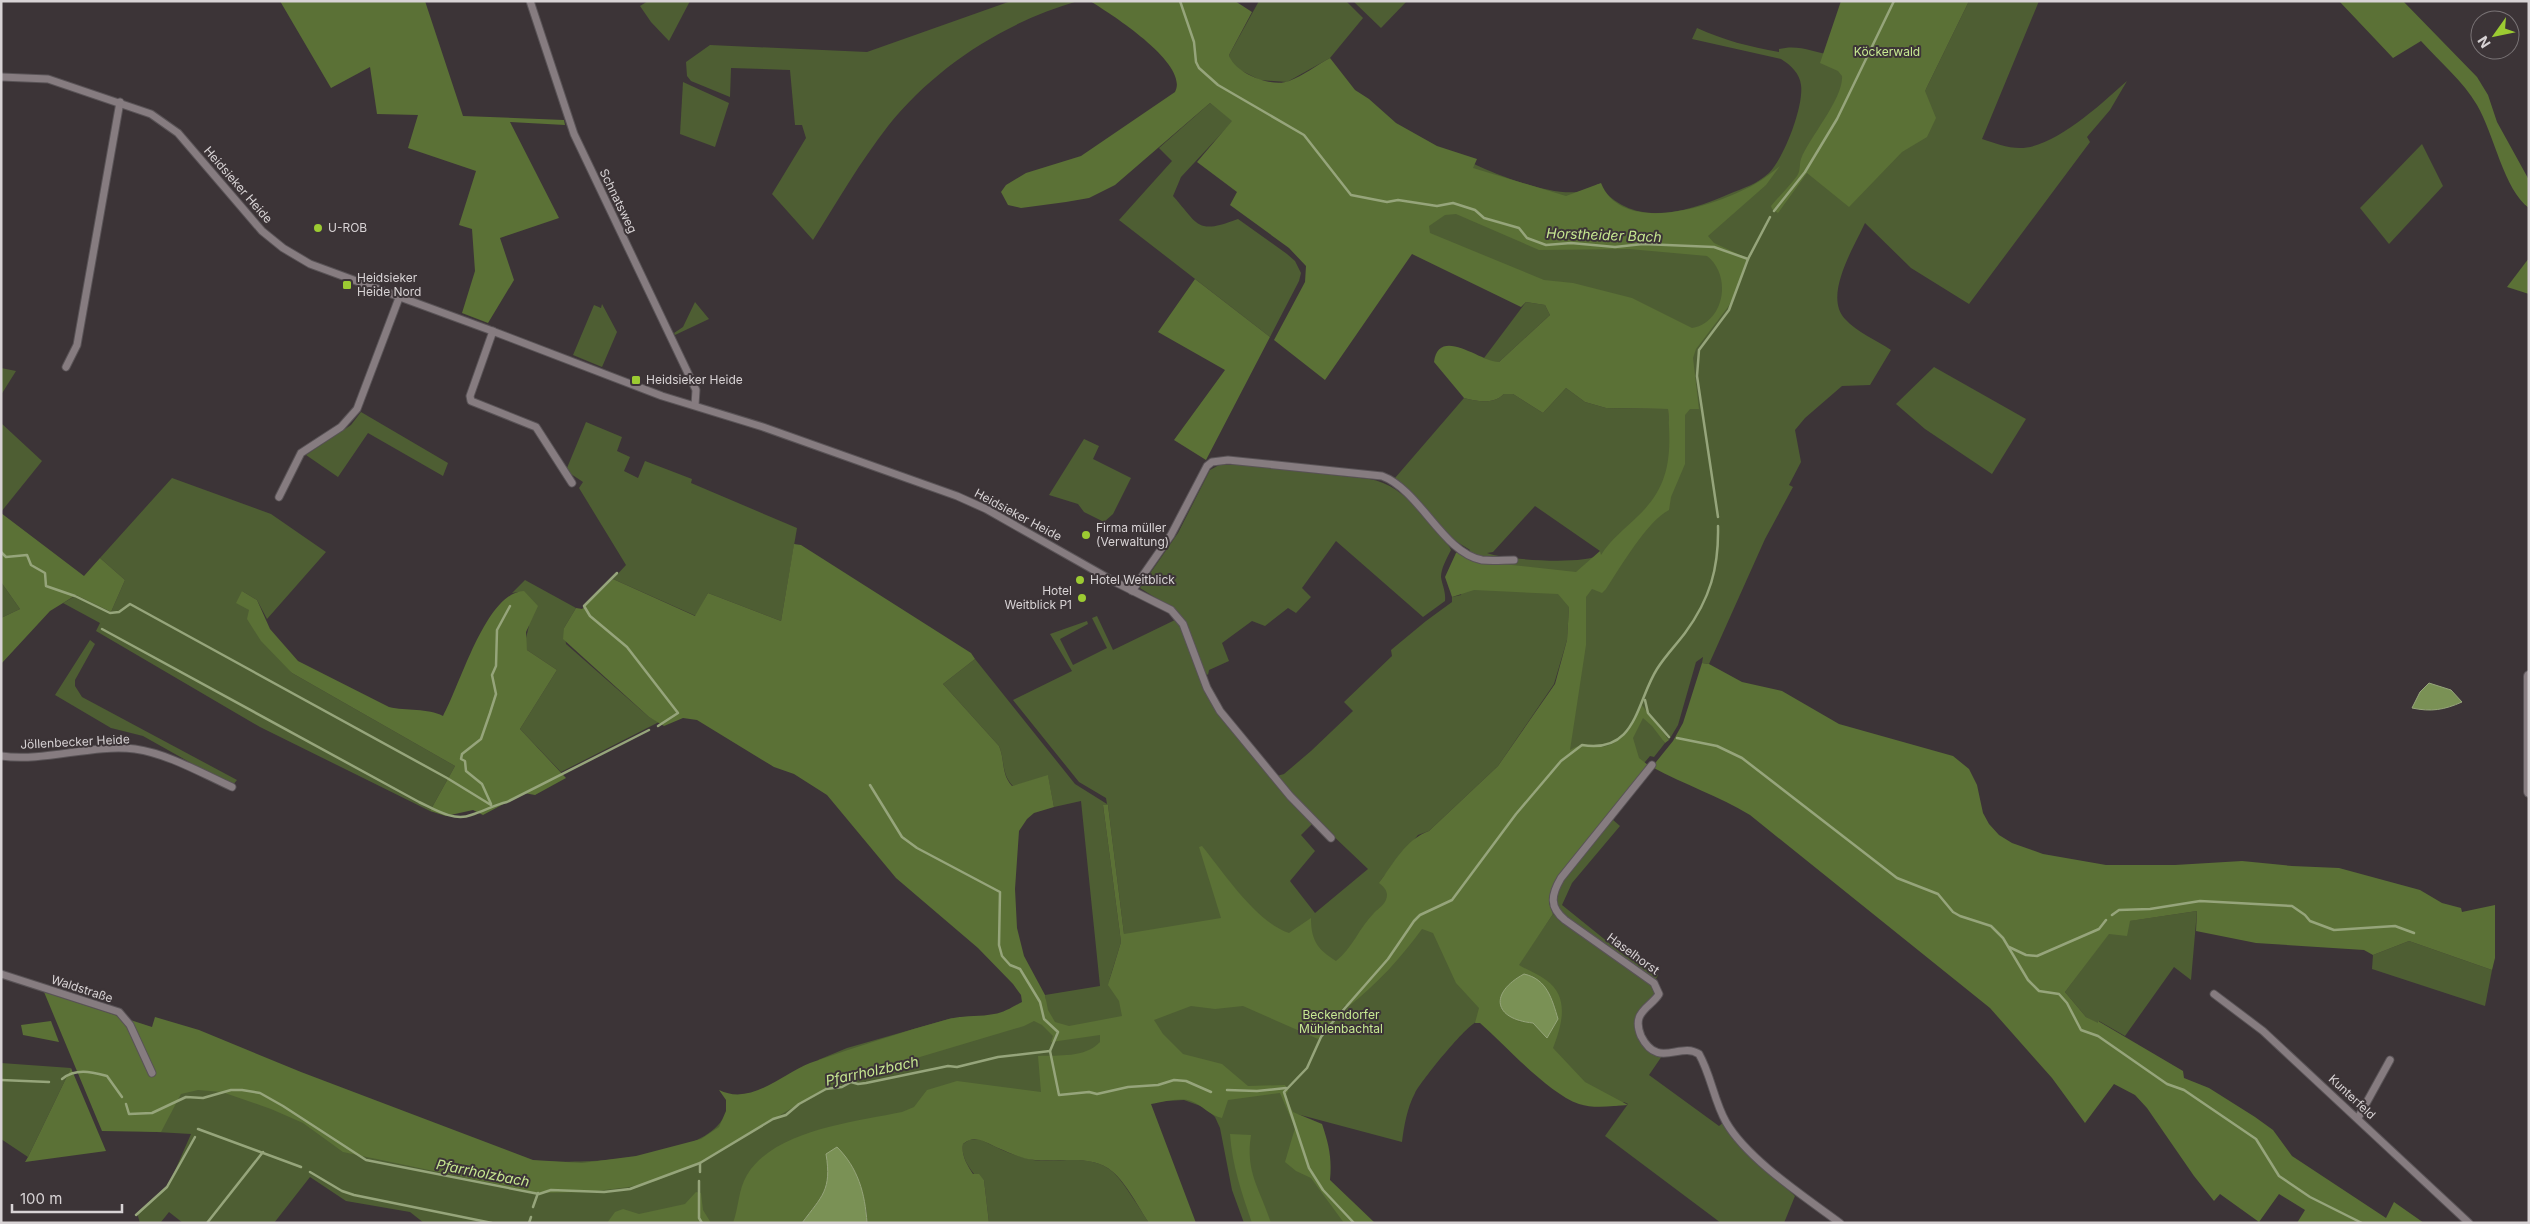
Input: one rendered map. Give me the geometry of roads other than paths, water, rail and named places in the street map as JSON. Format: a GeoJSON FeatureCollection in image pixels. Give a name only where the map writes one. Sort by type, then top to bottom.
{"type":"FeatureCollection","features":[{"type":"Feature","properties":{"kind":"main road"},"geometry":{"type":"LineString","coordinates":[[2529,676],[2529,792]]}},
{"type":"Feature","properties":{"kind":"street","name":"Schnatsweg"},"geometry":{"type":"LineString","coordinates":[[530,1],[570,125],[696,390],[695,405]]}},
{"type":"Feature","properties":{"kind":"street","name":"Heidsieker Heide"},"geometry":{"type":"LineString","coordinates":[[1,77],[48,79],[151,114],[178,133],[245,213],[283,248],[320,269],[493,331],[662,396],[695,405],[971,502],[1132,591],[1171,610],[1183,624],[1207,688],[1220,711],[1290,796],[1331,838]]}},
{"type":"Feature","properties":{"kind":"street"},"geometry":{"type":"LineString","coordinates":[[66,367],[77,345],[120,102]]}},
{"type":"Feature","properties":{"kind":"street"},"geometry":{"type":"LineString","coordinates":[[279,497],[301,453],[341,427],[357,409],[399,298]]}},
{"type":"Feature","properties":{"kind":"street"},"geometry":{"type":"LineString","coordinates":[[493,331],[470,396],[471,400],[536,427],[572,483]]}},
{"type":"Feature","properties":{"kind":"street"},"geometry":{"type":"LineString","coordinates":[[1132,591],[1171,535],[1207,466],[1216,461],[1228,460],[1382,476],[1399,486],[1450,540],[1467,554],[1483,560],[1514,560]]}},
{"type":"Feature","properties":{"kind":"street","name":"Jöllenbecker Heide"},"geometry":{"type":"LineString","coordinates":[[1,756],[34,757],[135,749],[184,764],[232,788]]}},
{"type":"Feature","properties":{"kind":"street","name":"Haselhorst"},"geometry":{"type":"LineString","coordinates":[[1652,765],[1561,878],[1552,898],[1555,911],[1654,983],[1659,994],[1639,1017],[1639,1031],[1648,1046],[1661,1054],[1687,1051],[1699,1054],[1720,1111],[1734,1134],[1791,1188],[1840,1223]]}},
{"type":"Feature","properties":{"kind":"street","name":"Waldstraße"},"geometry":{"type":"LineString","coordinates":[[1,974],[119,1012],[130,1025],[152,1073]]}},
{"type":"Feature","properties":{"kind":"street","name":"Kunterfeld"},"geometry":{"type":"LineString","coordinates":[[2214,994],[2263,1031],[2469,1223]]}},
{"type":"Feature","properties":{"kind":"street"},"geometry":{"type":"LineString","coordinates":[[2358,1118],[2390,1060]]}},
{"type":"Feature","properties":{"kind":"waterway","name":"Horstheider Bach"},"geometry":{"type":"LineString","coordinates":[[1180,1],[1194,42],[1196,62],[1199,68],[1218,85],[1304,135],[1351,195],[1387,202],[1398,200],[1437,206],[1453,203],[1475,210],[1484,218],[1519,228],[1527,238],[1546,245],[1571,243],[1615,247],[1643,244],[1714,247],[1748,259]]}},
{"type":"Feature","properties":{"kind":"waterway"},"geometry":{"type":"LineString","coordinates":[[1774,211],[1805,172],[1837,119],[1894,1]]}},
{"type":"Feature","properties":{"kind":"waterway"},"geometry":{"type":"LineString","coordinates":[[1718,517],[1697,376],[1699,350],[1729,310],[1748,259],[1770,217]]}},
{"type":"Feature","properties":{"kind":"waterway"},"geometry":{"type":"LineString","coordinates":[[1354,1223],[1323,1190],[1309,1168],[1284,1092],[1307,1068],[1321,1037],[1388,959],[1414,921],[1420,915],[1452,900],[1516,814],[1561,761],[1582,745],[1600,746],[1614,742],[1624,734],[1639,710],[1657,669],[1694,620],[1707,595],[1715,569],[1718,526]]}},
{"type":"Feature","properties":{"kind":"waterway"},"geometry":{"type":"LineString","coordinates":[[1,552],[6,557],[27,555],[31,565],[45,573],[46,586],[75,596],[110,613],[119,612],[130,604],[447,778],[491,805]]}},
{"type":"Feature","properties":{"kind":"waterway"},"geometry":{"type":"LineString","coordinates":[[617,573],[584,606],[590,616],[627,647],[678,713],[658,726]]}},
{"type":"Feature","properties":{"kind":"waterway"},"geometry":{"type":"LineString","coordinates":[[491,804],[482,784],[466,771],[465,761],[461,759],[462,754],[481,739],[490,713],[496,694],[492,675],[496,666],[497,630],[510,606]]}},
{"type":"Feature","properties":{"kind":"waterway"},"geometry":{"type":"LineString","coordinates":[[102,629],[419,802],[451,816],[464,817],[507,802],[649,730]]}},
{"type":"Feature","properties":{"kind":"waterway"},"geometry":{"type":"LineString","coordinates":[[1645,700],[1648,713],[1669,737]]}},
{"type":"Feature","properties":{"kind":"waterway"},"geometry":{"type":"LineString","coordinates":[[1677,738],[1717,746],[1742,758],[1897,878],[1938,894],[1953,912],[1960,916],[1991,926],[2003,938],[2028,980],[2039,991],[2059,994],[2067,1003],[2081,1030],[2098,1036],[2167,1084],[2184,1090],[2256,1139],[2279,1176],[2310,1197],[2362,1223]]}},
{"type":"Feature","properties":{"kind":"waterway"},"geometry":{"type":"LineString","coordinates":[[870,785],[902,837],[917,848],[1000,892],[999,945],[1002,956],[1010,965],[1020,969],[1040,1002],[1044,1019],[1058,1032],[1050,1051],[1059,1095],[1089,1092],[1097,1094],[1128,1087],[1158,1085],[1174,1080],[1186,1081],[1211,1092]]}},
{"type":"Feature","properties":{"kind":"waterway"},"geometry":{"type":"LineString","coordinates":[[2112,915],[2119,910],[2150,909],[2200,901],[2292,906],[2310,921],[2334,930],[2395,926],[2414,933]]}},
{"type":"Feature","properties":{"kind":"waterway"},"geometry":{"type":"LineString","coordinates":[[2009,947],[2026,955],[2037,956],[2099,929],[2106,920]]}},
{"type":"Feature","properties":{"kind":"waterway","name":"Pfarrholzbach"},"geometry":{"type":"LineString","coordinates":[[126,1104],[129,1114],[152,1113],[186,1097],[203,1098],[231,1090],[260,1093],[366,1160],[539,1194],[551,1190],[604,1192],[630,1189],[700,1163],[773,1119],[786,1115],[799,1104],[826,1089],[842,1087],[851,1082],[858,1084],[866,1083],[948,1066],[957,1067],[998,1057],[1050,1051]]}},
{"type":"Feature","properties":{"kind":"waterway","name":"Pfarrholzbach"},"geometry":{"type":"LineString","coordinates":[[62,1079],[78,1072],[89,1072],[107,1076],[122,1097]]}},
{"type":"Feature","properties":{"kind":"waterway","name":"Pfarrholzbach"},"geometry":{"type":"LineString","coordinates":[[1,1080],[49,1082]]}},
{"type":"Feature","properties":{"kind":"waterway"},"geometry":{"type":"LineString","coordinates":[[1227,1090],[1257,1091],[1286,1088]]}},
{"type":"Feature","properties":{"kind":"waterway"},"geometry":{"type":"LineString","coordinates":[[198,1129],[301,1167]]}},
{"type":"Feature","properties":{"kind":"waterway"},"geometry":{"type":"LineString","coordinates":[[136,1215],[167,1187],[195,1137]]}},
{"type":"Feature","properties":{"kind":"waterway"},"geometry":{"type":"LineString","coordinates":[[207,1223],[263,1152]]}},
{"type":"Feature","properties":{"kind":"waterway"},"geometry":{"type":"LineString","coordinates":[[700,1163],[700,1172]]}},
{"type":"Feature","properties":{"kind":"waterway"},"geometry":{"type":"LineString","coordinates":[[310,1172],[342,1191],[354,1195],[492,1223]]}},
{"type":"Feature","properties":{"kind":"waterway"},"geometry":{"type":"LineString","coordinates":[[699,1181],[699,1218],[702,1223]]}},
{"type":"Feature","properties":{"kind":"waterway"},"geometry":{"type":"LineString","coordinates":[[533,1207],[538,1193]]}},
{"type":"Feature","properties":{"kind":"waterway"},"geometry":{"type":"LineString","coordinates":[[529,1223],[531,1217]]}},
{"type":"Feature","properties":{"kind":"place","name":"U-ROB"},"geometry":{"type":"Point","coordinates":[318,228]}},
{"type":"Feature","properties":{"kind":"place","name":"Heidsieker Heide Nord"},"geometry":{"type":"Point","coordinates":[347,285]}},
{"type":"Feature","properties":{"kind":"place","name":"Heidsieker Heide"},"geometry":{"type":"Point","coordinates":[636,380]}},
{"type":"Feature","properties":{"kind":"place","name":"Firma müller (Verwaltung)"},"geometry":{"type":"Point","coordinates":[1086,535]}},
{"type":"Feature","properties":{"kind":"place","name":"Hotel Weitblick"},"geometry":{"type":"Point","coordinates":[1080,580]}},
{"type":"Feature","properties":{"kind":"place","name":"Hotel Weitblick P1"},"geometry":{"type":"Point","coordinates":[1082,598]}},
{"type":"Feature","properties":{"kind":"park label","name":"Köckerwald"},"geometry":{"type":"Point","coordinates":[1887,52]}},
{"type":"Feature","properties":{"kind":"park label","name":"Beckendorfer Mühlenbachtal"},"geometry":{"type":"Point","coordinates":[1341,1022]}}]}
